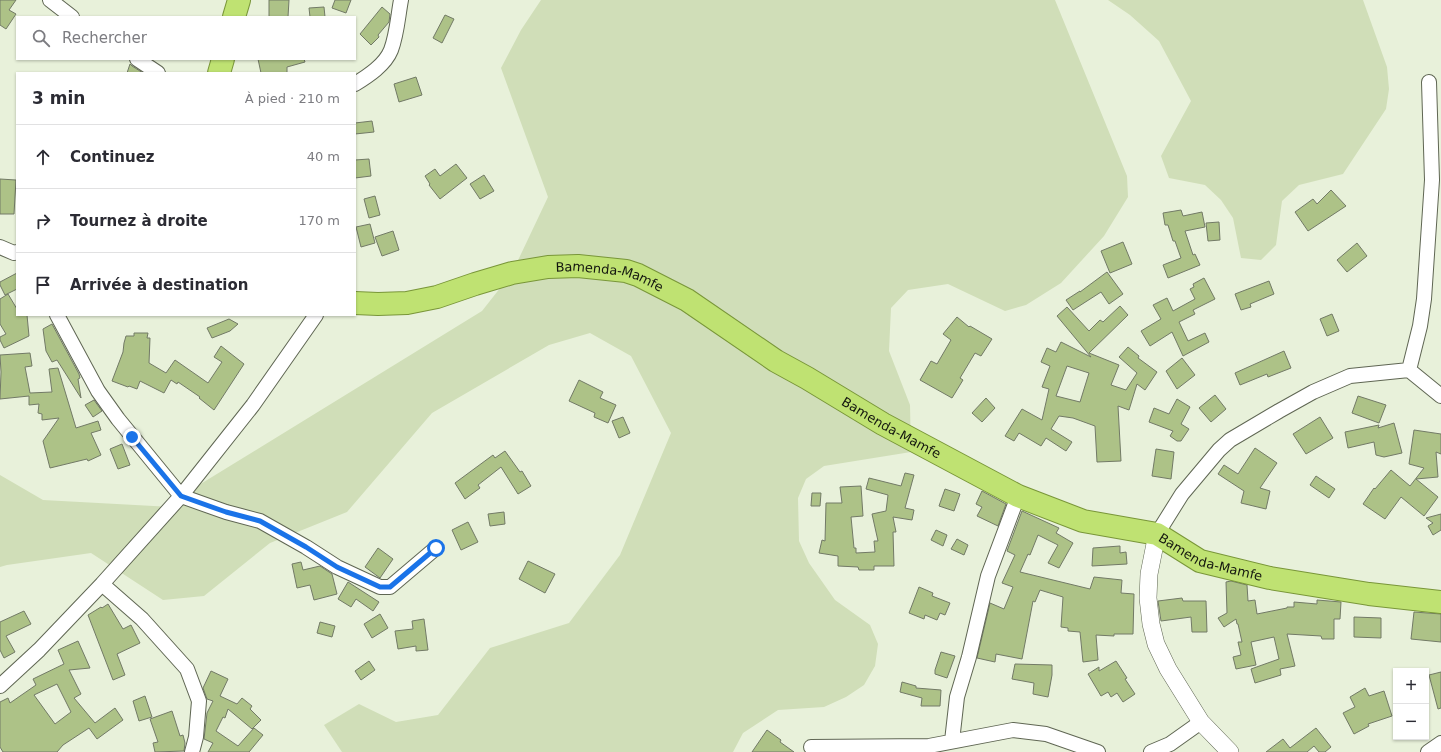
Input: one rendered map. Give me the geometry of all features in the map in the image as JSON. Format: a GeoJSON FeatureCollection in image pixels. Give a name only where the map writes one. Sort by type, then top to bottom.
{"type":"FeatureCollection","features":[{"type":"Feature","properties":{"kind":"highway"},"geometry":{"type":"LineString","coordinates":[[234,16],[239,0]]}},
{"type":"Feature","properties":{"kind":"highway"},"geometry":{"type":"LineString","coordinates":[[219,72],[223,60]]}},
{"type":"Feature","properties":{"kind":"highway","name":"Bamenda-Mamfe"},"geometry":{"type":"LineString","coordinates":[[356,303],[407,303],[437,297],[512,273],[548,268],[578,266],[626,271],[638,275],[687,300],[776,361],[883,424],[1018,496],[1083,521],[1157,534],[1200,561],[1270,578],[1369,594],[1441,602]]}},
{"type":"Feature","properties":{"kind":"street"},"geometry":{"type":"LineString","coordinates":[[50,0],[71,16]]}},
{"type":"Feature","properties":{"kind":"street"},"geometry":{"type":"LineString","coordinates":[[356,83],[378,67],[391,51],[397,28],[401,0]]}},
{"type":"Feature","properties":{"kind":"street"},"geometry":{"type":"LineString","coordinates":[[138,60],[156,72]]}},
{"type":"Feature","properties":{"kind":"street"},"geometry":{"type":"LineString","coordinates":[[1409,370],[1420,326],[1424,299],[1432,180],[1428,82]]}},
{"type":"Feature","properties":{"kind":"street"},"geometry":{"type":"LineString","coordinates":[[0,247],[16,254]]}},
{"type":"Feature","properties":{"kind":"street"},"geometry":{"type":"LineString","coordinates":[[58,316],[98,391],[118,419],[181,496],[226,512],[260,521],[306,547],[337,567],[380,587],[390,587],[436,548]]}},
{"type":"Feature","properties":{"kind":"street"},"geometry":{"type":"LineString","coordinates":[[0,686],[39,650],[102,584],[181,496],[253,404],[315,316]]}},
{"type":"Feature","properties":{"kind":"street"},"geometry":{"type":"LineString","coordinates":[[1230,752],[1201,722],[1168,669],[1156,644],[1148,598],[1149,574],[1157,534],[1182,494],[1230,440],[1313,392],[1350,376],[1409,370],[1441,396]]}},
{"type":"Feature","properties":{"kind":"street"},"geometry":{"type":"LineString","coordinates":[[952,741],[957,697],[988,576],[1018,496]]}},
{"type":"Feature","properties":{"kind":"street"},"geometry":{"type":"LineString","coordinates":[[102,584],[142,619],[187,669],[199,701],[196,738],[192,752]]}},
{"type":"Feature","properties":{"kind":"street"},"geometry":{"type":"LineString","coordinates":[[1150,752],[1170,744],[1201,722]]}},
{"type":"Feature","properties":{"kind":"street"},"geometry":{"type":"LineString","coordinates":[[811,747],[929,746],[1013,730],[1046,734],[1098,752]]}},
{"type":"Feature","properties":{"kind":"street"},"geometry":{"type":"LineString","coordinates":[[1428,752],[1441,743]]}},
{"type":"Feature","properties":{"kind":"green space"},"geometry":{"type":"Polygon","coordinates":[[[541,0],[1055,0],[1127,176],[1128,197],[1104,236],[1061,283],[1026,305],[1005,311],[948,284],[908,290],[891,308],[889,351],[910,405],[911,452],[824,466],[806,479],[798,498],[799,541],[809,563],[835,600],[870,625],[878,644],[875,666],[864,685],[846,697],[824,707],[778,710],[743,733],[733,752],[342,752],[324,725],[359,704],[396,722],[438,715],[490,648],[569,623],[620,555],[671,433],[631,356],[590,333],[549,345],[432,413],[347,512],[270,543],[204,596],[163,600],[91,553],[0,567],[0,475],[43,500],[172,507],[181,496],[482,311],[512,273],[548,197],[501,68],[521,30],[541,0]]]}},
{"type":"Feature","properties":{"kind":"green space"},"geometry":{"type":"Polygon","coordinates":[[[1108,0],[1363,0],[1387,67],[1389,89],[1386,109],[1343,174],[1299,185],[1282,201],[1276,245],[1261,260],[1241,258],[1233,218],[1221,200],[1205,185],[1169,178],[1161,156],[1191,101],[1159,41],[1130,15],[1108,0]]]}},
{"type":"Feature","properties":{"kind":"building"},"geometry":{"type":"Polygon","coordinates":[[[0,0],[16,0],[9,10],[16,14],[6,29],[0,25],[0,0]]]}},
{"type":"Feature","properties":{"kind":"building"},"geometry":{"type":"Polygon","coordinates":[[[269,0],[289,0],[288,16],[269,16],[269,0]]]}},
{"type":"Feature","properties":{"kind":"building"},"geometry":{"type":"Polygon","coordinates":[[[335,0],[351,0],[346,13],[332,8],[335,0]]]}},
{"type":"Feature","properties":{"kind":"building"},"geometry":{"type":"Polygon","coordinates":[[[324,7],[325,16],[310,16],[309,8],[324,7]]]}},
{"type":"Feature","properties":{"kind":"building"},"geometry":{"type":"Polygon","coordinates":[[[382,7],[390,14],[389,22],[378,35],[379,37],[371,45],[360,34],[382,7]]]}},
{"type":"Feature","properties":{"kind":"building"},"geometry":{"type":"Polygon","coordinates":[[[445,15],[454,19],[442,43],[433,38],[445,15]]]}},
{"type":"Feature","properties":{"kind":"building"},"geometry":{"type":"Polygon","coordinates":[[[258,60],[304,60],[305,62],[287,67],[287,72],[261,72],[258,60]]]}},
{"type":"Feature","properties":{"kind":"building"},"geometry":{"type":"Polygon","coordinates":[[[130,64],[141,72],[127,72],[130,64]]]}},
{"type":"Feature","properties":{"kind":"building"},"geometry":{"type":"Polygon","coordinates":[[[416,77],[422,95],[399,102],[394,84],[416,77]]]}},
{"type":"Feature","properties":{"kind":"building"},"geometry":{"type":"Polygon","coordinates":[[[372,121],[374,132],[356,134],[356,123],[372,121]]]}},
{"type":"Feature","properties":{"kind":"building"},"geometry":{"type":"Polygon","coordinates":[[[369,159],[371,176],[356,178],[356,160],[369,159]]]}},
{"type":"Feature","properties":{"kind":"building"},"geometry":{"type":"Polygon","coordinates":[[[456,164],[467,178],[440,199],[429,185],[430,184],[425,176],[435,169],[440,176],[456,164]]]}},
{"type":"Feature","properties":{"kind":"building"},"geometry":{"type":"Polygon","coordinates":[[[484,175],[494,191],[480,199],[470,184],[484,175]]]}},
{"type":"Feature","properties":{"kind":"building"},"geometry":{"type":"Polygon","coordinates":[[[0,179],[16,180],[14,214],[0,214],[0,179]]]}},
{"type":"Feature","properties":{"kind":"building"},"geometry":{"type":"Polygon","coordinates":[[[1331,190],[1346,206],[1308,231],[1295,212],[1313,199],[1317,204],[1331,190]]]}},
{"type":"Feature","properties":{"kind":"building"},"geometry":{"type":"Polygon","coordinates":[[[375,196],[380,215],[369,218],[364,199],[375,196]]]}},
{"type":"Feature","properties":{"kind":"building"},"geometry":{"type":"Polygon","coordinates":[[[1181,210],[1183,216],[1202,212],[1205,227],[1185,231],[1193,255],[1195,254],[1200,265],[1168,278],[1163,265],[1181,258],[1175,241],[1173,241],[1168,225],[1165,225],[1163,213],[1181,210]]]}},
{"type":"Feature","properties":{"kind":"building"},"geometry":{"type":"Polygon","coordinates":[[[1219,222],[1220,240],[1208,241],[1206,223],[1219,222]]]}},
{"type":"Feature","properties":{"kind":"building"},"geometry":{"type":"Polygon","coordinates":[[[370,224],[375,243],[361,247],[356,227],[370,224]]]}},
{"type":"Feature","properties":{"kind":"building"},"geometry":{"type":"Polygon","coordinates":[[[393,231],[399,250],[382,256],[375,237],[393,231]]]}},
{"type":"Feature","properties":{"kind":"building"},"geometry":{"type":"Polygon","coordinates":[[[1123,242],[1132,264],[1110,273],[1101,251],[1123,242]]]}},
{"type":"Feature","properties":{"kind":"building"},"geometry":{"type":"Polygon","coordinates":[[[1357,243],[1367,256],[1347,272],[1337,260],[1357,243]]]}},
{"type":"Feature","properties":{"kind":"building"},"geometry":{"type":"Polygon","coordinates":[[[1107,272],[1123,294],[1109,304],[1101,292],[1073,310],[1066,300],[1080,292],[1107,272]]]}},
{"type":"Feature","properties":{"kind":"building"},"geometry":{"type":"Polygon","coordinates":[[[16,274],[16,290],[5,295],[0,282],[16,274]]]}},
{"type":"Feature","properties":{"kind":"building"},"geometry":{"type":"Polygon","coordinates":[[[1204,278],[1215,299],[1193,310],[1195,314],[1179,322],[1188,341],[1205,333],[1209,342],[1183,356],[1172,332],[1150,346],[1141,331],[1161,319],[1153,305],[1167,298],[1173,311],[1195,299],[1190,289],[1194,287],[1193,284],[1204,278]]]}},
{"type":"Feature","properties":{"kind":"building"},"geometry":{"type":"Polygon","coordinates":[[[1269,281],[1274,294],[1250,304],[1251,307],[1241,310],[1235,294],[1269,281]]]}},
{"type":"Feature","properties":{"kind":"building"},"geometry":{"type":"Polygon","coordinates":[[[8,294],[16,307],[16,316],[27,316],[29,336],[4,348],[0,340],[0,337],[6,334],[0,324],[0,299],[8,294]]]}},
{"type":"Feature","properties":{"kind":"building"},"geometry":{"type":"Polygon","coordinates":[[[1120,306],[1128,315],[1089,353],[1119,365],[1111,385],[1126,390],[1137,373],[1119,357],[1128,347],[1139,356],[1138,358],[1157,372],[1145,390],[1137,384],[1129,410],[1118,406],[1121,461],[1097,462],[1095,426],[1073,418],[1059,416],[1051,429],[1072,442],[1066,451],[1046,438],[1041,446],[1019,433],[1014,441],[1005,436],[1022,409],[1042,420],[1049,389],[1042,387],[1050,366],[1041,362],[1047,348],[1056,352],[1061,342],[1091,357],[1057,316],[1067,307],[1089,331],[1100,320],[1103,322],[1120,306]],[[1067,366],[1056,396],[1080,402],[1089,373],[1067,366]]]}},
{"type":"Feature","properties":{"kind":"building"},"geometry":{"type":"Polygon","coordinates":[[[1332,314],[1339,331],[1327,336],[1320,319],[1332,314]]]}},
{"type":"Feature","properties":{"kind":"building"},"geometry":{"type":"Polygon","coordinates":[[[957,317],[969,327],[970,326],[992,339],[981,356],[975,353],[960,378],[963,380],[952,398],[920,380],[931,361],[937,364],[951,340],[943,334],[957,317]]]}},
{"type":"Feature","properties":{"kind":"building"},"geometry":{"type":"Polygon","coordinates":[[[229,319],[238,324],[230,331],[212,338],[207,328],[229,319]]]}},
{"type":"Feature","properties":{"kind":"building"},"geometry":{"type":"Polygon","coordinates":[[[52,324],[79,374],[80,378],[78,379],[81,398],[57,360],[52,362],[46,351],[43,329],[52,324]]]}},
{"type":"Feature","properties":{"kind":"building"},"geometry":{"type":"Polygon","coordinates":[[[134,333],[148,333],[147,338],[150,338],[149,363],[166,373],[175,360],[208,383],[222,362],[214,357],[221,346],[244,364],[214,410],[199,398],[200,397],[178,382],[177,384],[171,380],[164,393],[140,381],[137,389],[128,387],[112,381],[123,352],[126,336],[134,336],[134,333]]]}},
{"type":"Feature","properties":{"kind":"building"},"geometry":{"type":"Polygon","coordinates":[[[1284,351],[1291,368],[1268,377],[1267,374],[1240,385],[1235,373],[1284,351]]]}},
{"type":"Feature","properties":{"kind":"building"},"geometry":{"type":"Polygon","coordinates":[[[30,353],[32,366],[25,367],[30,393],[52,392],[49,369],[58,368],[76,428],[98,421],[101,430],[91,433],[101,455],[88,461],[87,459],[50,468],[43,441],[59,418],[42,420],[42,414],[38,413],[39,404],[29,405],[29,396],[0,399],[0,355],[30,353]]]}},
{"type":"Feature","properties":{"kind":"building"},"geometry":{"type":"Polygon","coordinates":[[[1182,358],[1195,375],[1177,389],[1166,371],[1182,358]]]}},
{"type":"Feature","properties":{"kind":"building"},"geometry":{"type":"Polygon","coordinates":[[[579,380],[603,392],[600,398],[616,405],[608,423],[594,417],[595,413],[569,401],[579,380]]]}},
{"type":"Feature","properties":{"kind":"building"},"geometry":{"type":"Polygon","coordinates":[[[1215,395],[1226,409],[1211,422],[1199,408],[1215,395]]]}},
{"type":"Feature","properties":{"kind":"building"},"geometry":{"type":"Polygon","coordinates":[[[1358,396],[1386,405],[1379,423],[1352,413],[1358,396]]]}},
{"type":"Feature","properties":{"kind":"building"},"geometry":{"type":"Polygon","coordinates":[[[986,398],[995,408],[982,422],[972,413],[986,398]]]}},
{"type":"Feature","properties":{"kind":"building"},"geometry":{"type":"Polygon","coordinates":[[[1177,399],[1190,407],[1181,424],[1189,429],[1181,441],[1177,441],[1170,436],[1173,431],[1149,422],[1154,408],[1169,414],[1177,399]]]}},
{"type":"Feature","properties":{"kind":"building"},"geometry":{"type":"Polygon","coordinates":[[[94,400],[102,411],[93,417],[85,405],[94,400]]]}},
{"type":"Feature","properties":{"kind":"building"},"geometry":{"type":"Polygon","coordinates":[[[623,417],[630,433],[619,438],[612,421],[623,417]]]}},
{"type":"Feature","properties":{"kind":"building"},"geometry":{"type":"Polygon","coordinates":[[[1320,417],[1333,438],[1306,454],[1293,434],[1320,417]]]}},
{"type":"Feature","properties":{"kind":"building"},"geometry":{"type":"Polygon","coordinates":[[[1394,423],[1402,453],[1384,457],[1376,455],[1374,442],[1348,448],[1345,432],[1379,425],[1378,428],[1394,423]]]}},
{"type":"Feature","properties":{"kind":"building"},"geometry":{"type":"Polygon","coordinates":[[[1414,430],[1441,434],[1441,454],[1436,452],[1438,477],[1416,479],[1438,497],[1424,516],[1401,497],[1385,519],[1363,504],[1374,488],[1375,489],[1391,470],[1410,486],[1424,468],[1409,464],[1414,430]]]}},
{"type":"Feature","properties":{"kind":"building"},"geometry":{"type":"Polygon","coordinates":[[[122,444],[130,465],[118,469],[110,449],[122,444]]]}},
{"type":"Feature","properties":{"kind":"building"},"geometry":{"type":"Polygon","coordinates":[[[1255,448],[1277,463],[1260,488],[1270,491],[1266,509],[1241,503],[1244,491],[1218,474],[1224,465],[1238,474],[1255,448]]]}},
{"type":"Feature","properties":{"kind":"building"},"geometry":{"type":"Polygon","coordinates":[[[1156,449],[1174,452],[1171,479],[1152,476],[1156,449]]]}},
{"type":"Feature","properties":{"kind":"building"},"geometry":{"type":"Polygon","coordinates":[[[505,451],[520,472],[522,471],[531,486],[518,494],[501,467],[478,485],[480,488],[465,499],[455,483],[493,455],[495,458],[505,451]]]}},
{"type":"Feature","properties":{"kind":"building"},"geometry":{"type":"Polygon","coordinates":[[[905,473],[914,475],[905,508],[914,510],[912,520],[893,517],[896,532],[893,532],[894,566],[874,566],[874,570],[859,570],[858,567],[838,566],[838,556],[819,553],[822,540],[825,541],[826,503],[842,503],[840,487],[861,486],[863,516],[851,517],[854,548],[856,548],[856,553],[875,552],[874,541],[878,541],[872,514],[886,511],[888,495],[866,489],[869,478],[901,486],[905,473]]]}},
{"type":"Feature","properties":{"kind":"building"},"geometry":{"type":"Polygon","coordinates":[[[1316,476],[1335,489],[1329,498],[1310,485],[1316,476]]]}},
{"type":"Feature","properties":{"kind":"building"},"geometry":{"type":"Polygon","coordinates":[[[945,489],[960,494],[954,511],[939,506],[945,489]]]}},
{"type":"Feature","properties":{"kind":"building"},"geometry":{"type":"Polygon","coordinates":[[[982,491],[1006,504],[998,526],[977,516],[982,507],[976,504],[982,491]]]}},
{"type":"Feature","properties":{"kind":"building"},"geometry":{"type":"Polygon","coordinates":[[[812,493],[821,493],[820,506],[811,506],[812,493]]]}},
{"type":"Feature","properties":{"kind":"building"},"geometry":{"type":"Polygon","coordinates":[[[1022,511],[1059,528],[1056,533],[1073,543],[1059,568],[1048,563],[1058,545],[1038,535],[1030,555],[1028,554],[1020,572],[1090,589],[1094,577],[1122,580],[1121,593],[1134,594],[1133,634],[1114,634],[1114,636],[1096,635],[1098,660],[1083,662],[1080,632],[1068,631],[1068,628],[1061,627],[1063,597],[1040,590],[1035,602],[1033,601],[1022,659],[996,654],[995,662],[977,658],[990,603],[1004,609],[1013,587],[1002,583],[1015,555],[1007,551],[1022,511]]]}},
{"type":"Feature","properties":{"kind":"building"},"geometry":{"type":"Polygon","coordinates":[[[504,512],[505,524],[490,526],[488,514],[504,512]]]}},
{"type":"Feature","properties":{"kind":"building"},"geometry":{"type":"Polygon","coordinates":[[[1441,514],[1441,530],[1433,535],[1428,526],[1433,523],[1426,518],[1441,514]]]}},
{"type":"Feature","properties":{"kind":"building"},"geometry":{"type":"Polygon","coordinates":[[[468,522],[478,542],[461,550],[452,530],[468,522]]]}},
{"type":"Feature","properties":{"kind":"building"},"geometry":{"type":"Polygon","coordinates":[[[936,530],[947,535],[943,546],[931,540],[936,530]]]}},
{"type":"Feature","properties":{"kind":"building"},"geometry":{"type":"Polygon","coordinates":[[[957,539],[968,545],[964,555],[951,549],[957,539]]]}},
{"type":"Feature","properties":{"kind":"building"},"geometry":{"type":"Polygon","coordinates":[[[1120,546],[1120,553],[1126,552],[1127,564],[1092,566],[1093,548],[1120,546]]]}},
{"type":"Feature","properties":{"kind":"building"},"geometry":{"type":"Polygon","coordinates":[[[378,548],[393,559],[380,578],[365,567],[378,548]]]}},
{"type":"Feature","properties":{"kind":"building"},"geometry":{"type":"Polygon","coordinates":[[[528,561],[555,574],[545,593],[519,579],[528,561]]]}},
{"type":"Feature","properties":{"kind":"building"},"geometry":{"type":"Polygon","coordinates":[[[301,562],[303,570],[320,566],[332,574],[337,594],[314,600],[310,585],[297,588],[292,564],[301,562]]]}},
{"type":"Feature","properties":{"kind":"building"},"geometry":{"type":"Polygon","coordinates":[[[1231,581],[1247,585],[1248,601],[1255,600],[1257,614],[1287,607],[1294,607],[1294,602],[1317,604],[1317,600],[1341,602],[1340,619],[1334,619],[1334,639],[1322,639],[1321,636],[1287,634],[1295,666],[1280,669],[1281,675],[1255,683],[1251,669],[1279,659],[1274,637],[1251,642],[1256,665],[1236,669],[1233,657],[1241,655],[1238,642],[1242,642],[1238,624],[1236,619],[1224,627],[1218,618],[1227,613],[1226,582],[1231,581]]]}},
{"type":"Feature","properties":{"kind":"building"},"geometry":{"type":"Polygon","coordinates":[[[348,582],[379,602],[373,611],[356,599],[351,607],[338,599],[348,582]]]}},
{"type":"Feature","properties":{"kind":"building"},"geometry":{"type":"Polygon","coordinates":[[[919,587],[933,593],[932,596],[950,603],[945,615],[940,613],[937,620],[925,615],[924,619],[909,613],[919,587]]]}},
{"type":"Feature","properties":{"kind":"building"},"geometry":{"type":"Polygon","coordinates":[[[1182,598],[1183,601],[1206,601],[1207,632],[1192,632],[1191,617],[1161,621],[1158,601],[1182,598]]]}},
{"type":"Feature","properties":{"kind":"building"},"geometry":{"type":"Polygon","coordinates":[[[108,604],[123,629],[131,625],[140,643],[117,654],[125,675],[113,680],[88,615],[108,604]]]}},
{"type":"Feature","properties":{"kind":"building"},"geometry":{"type":"Polygon","coordinates":[[[24,611],[31,624],[6,636],[15,652],[4,658],[0,650],[0,622],[24,611]]]}},
{"type":"Feature","properties":{"kind":"building"},"geometry":{"type":"Polygon","coordinates":[[[1414,612],[1441,614],[1441,642],[1411,639],[1414,612]]]}},
{"type":"Feature","properties":{"kind":"building"},"geometry":{"type":"Polygon","coordinates":[[[380,614],[388,628],[372,638],[364,624],[380,614]]]}},
{"type":"Feature","properties":{"kind":"building"},"geometry":{"type":"Polygon","coordinates":[[[1354,617],[1381,618],[1381,638],[1354,637],[1354,617]]]}},
{"type":"Feature","properties":{"kind":"building"},"geometry":{"type":"Polygon","coordinates":[[[424,619],[428,650],[416,651],[416,646],[398,649],[395,631],[413,629],[412,621],[424,619]]]}},
{"type":"Feature","properties":{"kind":"building"},"geometry":{"type":"Polygon","coordinates":[[[320,622],[335,626],[332,637],[317,633],[320,622]]]}},
{"type":"Feature","properties":{"kind":"building"},"geometry":{"type":"Polygon","coordinates":[[[78,641],[90,668],[69,670],[81,694],[74,698],[95,723],[115,708],[123,720],[97,739],[89,728],[63,745],[57,752],[3,752],[0,747],[0,702],[8,698],[10,703],[36,685],[33,679],[64,664],[58,650],[78,641]],[[57,684],[34,695],[55,724],[71,712],[57,684]]]}},
{"type":"Feature","properties":{"kind":"building"},"geometry":{"type":"Polygon","coordinates":[[[941,652],[955,656],[947,678],[935,674],[941,652]]]}},
{"type":"Feature","properties":{"kind":"building"},"geometry":{"type":"Polygon","coordinates":[[[369,661],[375,670],[361,680],[355,671],[369,661]]]}},
{"type":"Feature","properties":{"kind":"building"},"geometry":{"type":"Polygon","coordinates":[[[1116,661],[1135,694],[1123,702],[1117,693],[1111,697],[1108,692],[1101,696],[1088,674],[1099,667],[1099,671],[1116,661]]]}},
{"type":"Feature","properties":{"kind":"building"},"geometry":{"type":"Polygon","coordinates":[[[1015,664],[1052,665],[1052,675],[1048,697],[1033,694],[1034,683],[1012,679],[1015,664]]]}},
{"type":"Feature","properties":{"kind":"building"},"geometry":{"type":"Polygon","coordinates":[[[211,671],[228,679],[220,696],[237,704],[242,698],[252,706],[250,709],[261,720],[252,729],[228,709],[225,718],[223,717],[216,731],[238,746],[254,728],[263,735],[249,752],[208,752],[213,743],[204,739],[207,713],[213,701],[207,699],[203,688],[211,671]]]}},
{"type":"Feature","properties":{"kind":"building"},"geometry":{"type":"Polygon","coordinates":[[[1441,672],[1441,708],[1438,709],[1429,675],[1441,672]]]}},
{"type":"Feature","properties":{"kind":"building"},"geometry":{"type":"Polygon","coordinates":[[[902,682],[916,686],[916,688],[941,690],[940,706],[921,706],[922,698],[900,692],[902,682]]]}},
{"type":"Feature","properties":{"kind":"building"},"geometry":{"type":"Polygon","coordinates":[[[1365,688],[1369,696],[1384,691],[1392,716],[1368,724],[1369,726],[1354,734],[1343,713],[1355,707],[1350,697],[1365,688]]]}},
{"type":"Feature","properties":{"kind":"building"},"geometry":{"type":"Polygon","coordinates":[[[145,696],[152,717],[139,721],[133,701],[145,696]]]}},
{"type":"Feature","properties":{"kind":"building"},"geometry":{"type":"Polygon","coordinates":[[[172,711],[180,736],[183,735],[185,743],[184,751],[155,752],[153,743],[158,742],[150,719],[172,711]]]}},
{"type":"Feature","properties":{"kind":"building"},"geometry":{"type":"Polygon","coordinates":[[[1316,728],[1331,747],[1325,752],[1319,752],[1314,746],[1307,752],[1266,752],[1283,739],[1290,748],[1316,728]]]}},
{"type":"Feature","properties":{"kind":"building"},"geometry":{"type":"Polygon","coordinates":[[[767,730],[781,740],[780,742],[794,752],[752,752],[767,730]]]}},
{"type":"Feature","properties":{"kind":"route"},"geometry":{"type":"LineString","coordinates":[[132,437],[181,496],[226,512],[260,521],[306,547],[337,567],[380,587],[390,587],[436,548]]}}]}
